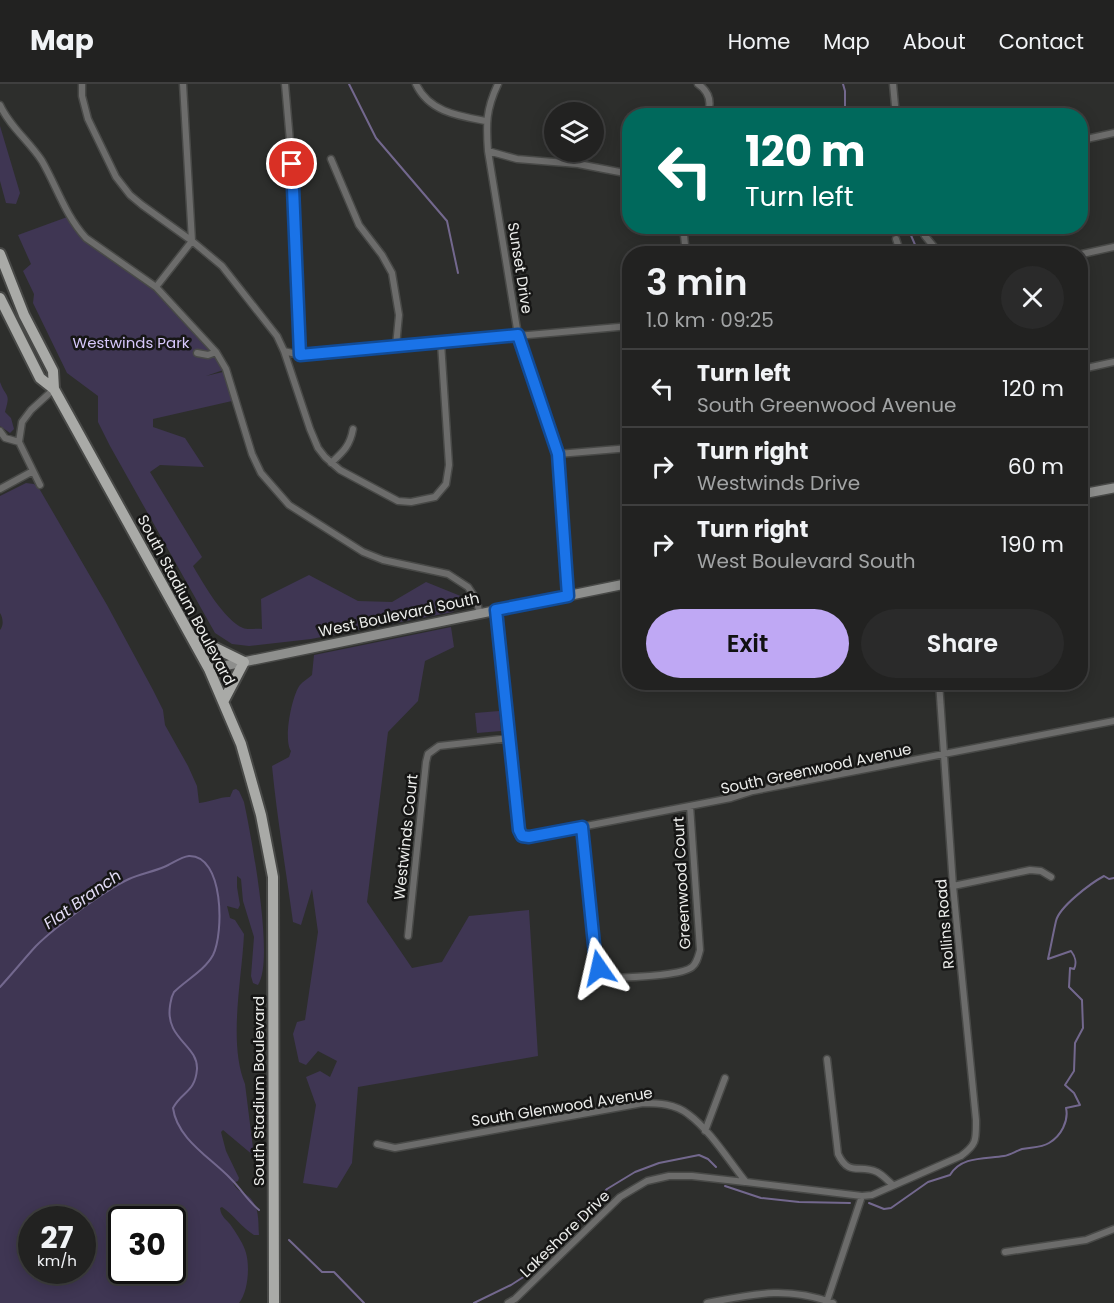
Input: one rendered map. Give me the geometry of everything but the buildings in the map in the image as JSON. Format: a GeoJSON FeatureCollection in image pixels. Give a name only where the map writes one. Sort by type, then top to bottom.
{"type":"FeatureCollection","features":[{"type":"Feature","properties":{"kind":"main road"},"geometry":{"type":"LineString","coordinates":[[0,254],[24,315],[53,371],[54,389]]}},
{"type":"Feature","properties":{"kind":"main road","name":"South Stadium Boulevard"},"geometry":{"type":"LineString","coordinates":[[0,298],[40,378],[54,389],[209,669],[241,744],[261,815],[273,877],[274,1303]]}},
{"type":"Feature","properties":{"kind":"main road"},"geometry":{"type":"LineString","coordinates":[[1088,493],[1114,488]]}},
{"type":"Feature","properties":{"kind":"main road","name":"West Boulevard South"},"geometry":{"type":"LineString","coordinates":[[209,669],[622,585]]}},
{"type":"Feature","properties":{"kind":"main road"},"geometry":{"type":"LineString","coordinates":[[192,638],[244,662],[223,702]]}},
{"type":"Feature","properties":{"kind":"street"},"geometry":{"type":"LineString","coordinates":[[82,84],[82,96],[88,119],[116,177],[136,200],[222,266],[277,336],[318,448],[340,470],[398,501],[427,500],[441,492],[446,484],[449,465],[441,343]]}},
{"type":"Feature","properties":{"kind":"street"},"geometry":{"type":"LineString","coordinates":[[156,287],[192,241],[183,84]]}},
{"type":"Feature","properties":{"kind":"street"},"geometry":{"type":"LineString","coordinates":[[285,84],[292,164],[300,355]]}},
{"type":"Feature","properties":{"kind":"street"},"geometry":{"type":"LineString","coordinates":[[416,84],[428,100],[441,111],[486,121]]}},
{"type":"Feature","properties":{"kind":"street","name":"Sunset Drive"},"geometry":{"type":"LineString","coordinates":[[498,84],[486,121],[488,151],[518,335],[558,454],[568,596]]}},
{"type":"Feature","properties":{"kind":"street"},"geometry":{"type":"LineString","coordinates":[[698,84],[706,90],[709,108]]}},
{"type":"Feature","properties":{"kind":"street"},"geometry":{"type":"LineString","coordinates":[[893,84],[895,108]]}},
{"type":"Feature","properties":{"kind":"street"},"geometry":{"type":"LineString","coordinates":[[0,105],[6,119],[33,148],[43,163],[60,200],[77,228],[86,238],[156,287],[216,352],[226,369],[252,454],[261,472],[289,505],[363,552],[383,560],[448,574],[468,587],[476,599],[480,614]]}},
{"type":"Feature","properties":{"kind":"street"},"geometry":{"type":"LineString","coordinates":[[1088,139],[1114,133]]}},
{"type":"Feature","properties":{"kind":"street"},"geometry":{"type":"LineString","coordinates":[[488,151],[517,159],[578,164],[622,172]]}},
{"type":"Feature","properties":{"kind":"street"},"geometry":{"type":"LineString","coordinates":[[331,159],[359,225],[382,255],[392,273],[399,315],[396,346]]}},
{"type":"Feature","properties":{"kind":"street"},"geometry":{"type":"LineString","coordinates":[[924,234],[933,246]]}},
{"type":"Feature","properties":{"kind":"street"},"geometry":{"type":"LineString","coordinates":[[896,239],[898,246]]}},
{"type":"Feature","properties":{"kind":"street"},"geometry":{"type":"LineString","coordinates":[[1088,253],[1114,247]]}},
{"type":"Feature","properties":{"kind":"street"},"geometry":{"type":"LineString","coordinates":[[284,351],[300,355],[622,327]]}},
{"type":"Feature","properties":{"kind":"street"},"geometry":{"type":"LineString","coordinates":[[197,353],[208,355],[216,352]]}},
{"type":"Feature","properties":{"kind":"street"},"geometry":{"type":"LineString","coordinates":[[1088,368],[1114,362]]}},
{"type":"Feature","properties":{"kind":"street"},"geometry":{"type":"LineString","coordinates":[[40,485],[20,442],[22,422],[31,410],[54,389]]}},
{"type":"Feature","properties":{"kind":"street"},"geometry":{"type":"LineString","coordinates":[[331,463],[347,448],[353,429]]}},
{"type":"Feature","properties":{"kind":"street"},"geometry":{"type":"LineString","coordinates":[[0,431],[5,438],[20,442]]}},
{"type":"Feature","properties":{"kind":"street"},"geometry":{"type":"LineString","coordinates":[[558,454],[622,449]]}},
{"type":"Feature","properties":{"kind":"street"},"geometry":{"type":"LineString","coordinates":[[0,489],[33,471]]}},
{"type":"Feature","properties":{"kind":"street"},"geometry":{"type":"LineString","coordinates":[[496,610],[510,738]]}},
{"type":"Feature","properties":{"kind":"street","name":"Rollins Road"},"geometry":{"type":"LineString","coordinates":[[893,1185],[961,1156],[973,1147],[976,1134],[953,886],[940,690]]}},
{"type":"Feature","properties":{"kind":"street","name":"South Greenwood Avenue"},"geometry":{"type":"LineString","coordinates":[[510,738],[519,830],[522,836],[529,837],[1114,721]]}},
{"type":"Feature","properties":{"kind":"street","name":"Westwinds Court"},"geometry":{"type":"LineString","coordinates":[[408,936],[428,754],[439,746],[510,738]]}},
{"type":"Feature","properties":{"kind":"street","name":"Greenwood Court"},"geometry":{"type":"LineString","coordinates":[[582,827],[595,954],[599,968],[605,976],[615,978],[679,972],[692,968],[698,960],[700,950],[690,806]]}},
{"type":"Feature","properties":{"kind":"street"},"geometry":{"type":"LineString","coordinates":[[953,886],[1030,870],[1041,871],[1051,877]]}},
{"type":"Feature","properties":{"kind":"street"},"geometry":{"type":"LineString","coordinates":[[746,1182],[862,1196],[872,1195],[893,1185],[879,1173],[868,1169],[851,1169],[843,1163],[838,1154],[827,1059]]}},
{"type":"Feature","properties":{"kind":"street"},"geometry":{"type":"LineString","coordinates":[[705,1131],[725,1078]]}},
{"type":"Feature","properties":{"kind":"street","name":"South Glenwood Avenue"},"geometry":{"type":"LineString","coordinates":[[377,1144],[395,1148],[660,1103],[688,1114],[705,1131],[746,1182]]}},
{"type":"Feature","properties":{"kind":"street","name":"Lakeshore Drive"},"geometry":{"type":"LineString","coordinates":[[508,1303],[515,1299],[620,1197],[647,1181],[669,1176],[692,1176],[746,1182]]}},
{"type":"Feature","properties":{"kind":"street"},"geometry":{"type":"LineString","coordinates":[[707,1303],[763,1292],[789,1292],[830,1302],[862,1196]]}},
{"type":"Feature","properties":{"kind":"street"},"geometry":{"type":"LineString","coordinates":[[1005,1252],[1086,1240],[1114,1229]]}},
{"type":"Feature","properties":{"kind":"green space"},"geometry":{"type":"Polygon","coordinates":[[[0,126],[20,193],[16,204],[6,203],[0,181],[0,126]]]}},
{"type":"Feature","properties":{"kind":"green space","name":"Westwinds Park"},"geometry":{"type":"Polygon","coordinates":[[[70,216],[77,228],[156,287],[216,352],[226,369],[206,376],[223,372],[232,401],[153,419],[153,427],[185,438],[204,467],[160,465],[150,472],[202,557],[193,566],[202,582],[229,617],[243,628],[262,629],[261,599],[309,575],[358,601],[392,602],[426,582],[463,597],[453,612],[311,639],[249,646],[232,644],[215,633],[98,422],[98,396],[67,373],[33,303],[34,294],[23,271],[31,264],[18,235],[70,216]]]}},
{"type":"Feature","properties":{"kind":"green space"},"geometry":{"type":"Polygon","coordinates":[[[0,382],[8,398],[5,412],[11,418],[14,429],[10,433],[0,426],[0,382]]]}},
{"type":"Feature","properties":{"kind":"green space"},"geometry":{"type":"Polygon","coordinates":[[[26,483],[34,484],[40,490],[107,605],[153,690],[163,710],[165,725],[197,786],[199,803],[230,797],[236,789],[244,802],[260,897],[264,950],[263,971],[258,985],[253,983],[251,976],[254,937],[243,901],[241,879],[237,876],[240,905],[238,909],[227,906],[230,918],[235,920],[244,934],[237,1010],[237,1049],[245,1084],[254,1156],[223,1130],[221,1132],[226,1151],[239,1178],[233,1183],[255,1204],[259,1235],[254,1235],[226,1210],[220,1208],[223,1217],[242,1243],[247,1259],[246,1286],[239,1303],[0,1303],[0,630],[3,622],[0,613],[0,496],[26,483]]]}},
{"type":"Feature","properties":{"kind":"green space"},"geometry":{"type":"Polygon","coordinates":[[[451,627],[454,647],[425,661],[418,701],[388,732],[367,902],[412,968],[442,962],[469,916],[529,910],[538,1056],[358,1087],[352,1163],[337,1188],[303,1183],[316,1105],[306,1077],[320,1071],[330,1077],[337,1061],[318,1051],[306,1065],[299,1062],[293,1034],[297,1022],[305,1020],[318,932],[312,889],[301,925],[293,922],[272,766],[289,757],[291,751],[288,728],[292,707],[300,685],[312,675],[314,655],[451,627]]]}},
{"type":"Feature","properties":{"kind":"green space"},"geometry":{"type":"Polygon","coordinates":[[[499,711],[501,731],[477,733],[475,713],[499,711]]]}},
{"type":"Feature","properties":{"kind":"waterway"},"geometry":{"type":"LineString","coordinates":[[349,84],[376,138],[447,221],[458,273]]}},
{"type":"Feature","properties":{"kind":"waterway"},"geometry":{"type":"LineString","coordinates":[[843,84],[845,108]]}},
{"type":"Feature","properties":{"kind":"waterway"},"geometry":{"type":"LineString","coordinates":[[910,234],[916,246]]}},
{"type":"Feature","properties":{"kind":"waterway","name":"Flat Branch"},"geometry":{"type":"LineString","coordinates":[[0,987],[44,938],[107,891],[129,879],[182,858],[189,856],[201,859],[209,868],[215,881],[219,930],[217,944],[210,960],[174,992],[171,999],[172,1026],[192,1054],[197,1069],[194,1083],[173,1108],[176,1119],[188,1139],[231,1179],[259,1210]]}},
{"type":"Feature","properties":{"kind":"waterway"},"geometry":{"type":"LineString","coordinates":[[869,1203],[884,1209],[891,1208],[928,1182],[950,1175],[960,1164],[1043,1146],[1060,1132],[1065,1123],[1066,1108],[1080,1105],[1074,1093],[1065,1085],[1074,1071],[1075,1043],[1083,1028],[1082,1000],[1069,987],[1070,968],[1074,969],[1075,964],[1074,955],[1071,951],[1048,959],[1056,921],[1063,909],[1091,884],[1104,876],[1109,879],[1114,878]]}},
{"type":"Feature","properties":{"kind":"waterway"},"geometry":{"type":"LineString","coordinates":[[474,1303],[525,1276],[559,1243],[607,1189],[635,1172],[659,1163],[699,1155],[708,1159],[716,1167]]}},
{"type":"Feature","properties":{"kind":"waterway"},"geometry":{"type":"LineString","coordinates":[[725,1186],[761,1198],[799,1202],[850,1203]]}},
{"type":"Feature","properties":{"kind":"waterway","name":"Flat Branch"},"geometry":{"type":"LineString","coordinates":[[289,1240],[322,1272],[334,1272],[364,1303]]}},
{"type":"Feature","properties":{"kind":"route"},"geometry":{"type":"LineString","coordinates":[[292,164],[300,355],[518,335],[558,454],[568,596],[496,610],[519,830],[522,836],[529,837],[582,827],[595,954],[599,968]]}}]}
